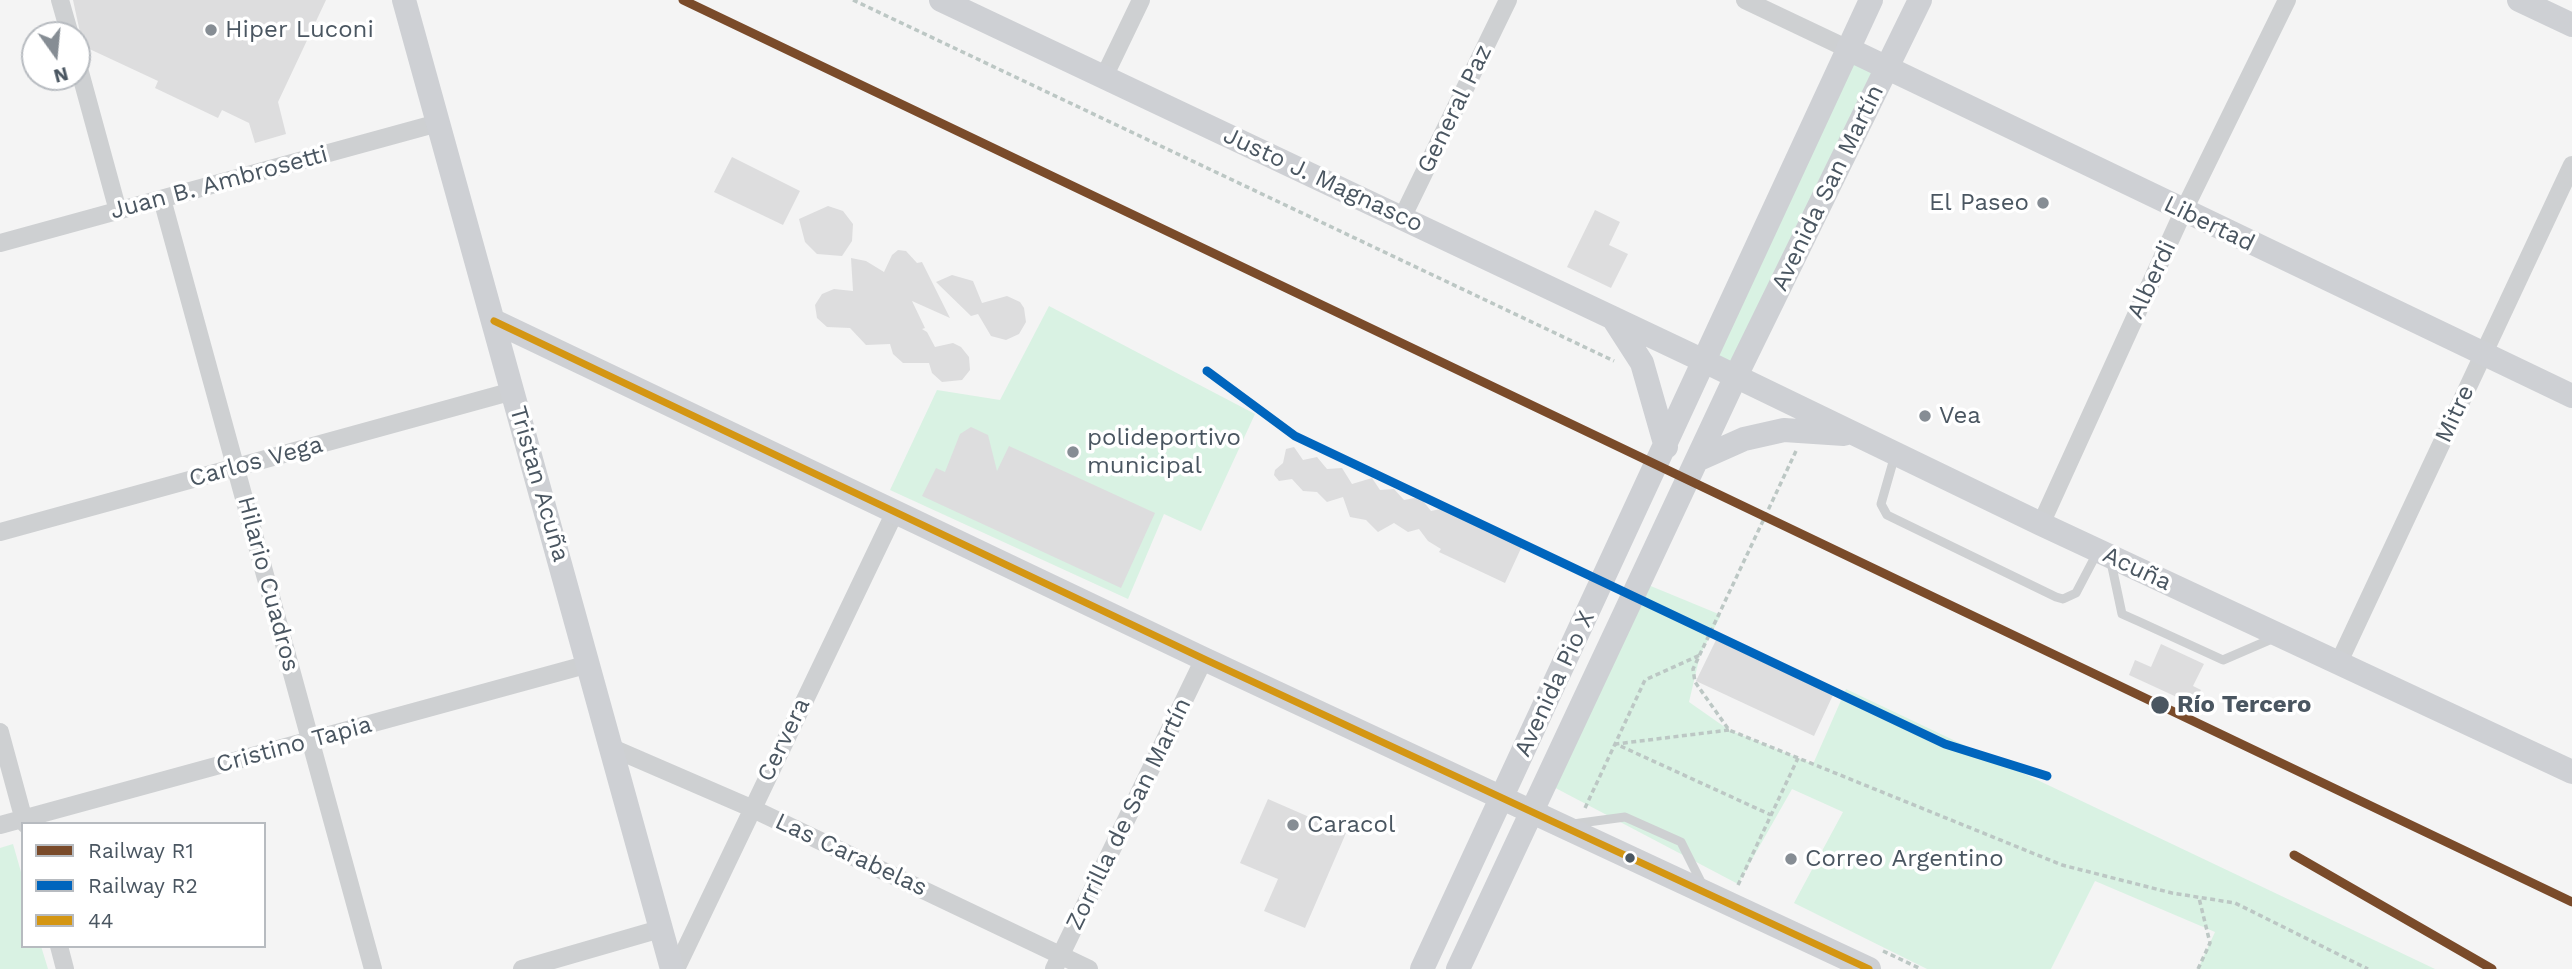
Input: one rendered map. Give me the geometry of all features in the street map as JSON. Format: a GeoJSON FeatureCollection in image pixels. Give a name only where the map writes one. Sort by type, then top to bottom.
{"type":"FeatureCollection","features":[{"type":"Feature","properties":{"kind":"main road","name":"Tristan Acuña"},"geometry":{"type":"LineString","coordinates":[[404,0],[660,929],[674,969]]}},
{"type":"Feature","properties":{"kind":"main road","name":"Justo J. Magnasco"},"geometry":{"type":"LineString","coordinates":[[941,0],[1704,360]]}},
{"type":"Feature","properties":{"kind":"main road","name":"Avenida San Martín"},"geometry":{"type":"LineString","coordinates":[[1704,360],[1871,0]]}},
{"type":"Feature","properties":{"kind":"main road","name":"Avenida San Martín"},"geometry":{"type":"LineString","coordinates":[[1736,376],[1920,0]]}},
{"type":"Feature","properties":{"kind":"main road"},"geometry":{"type":"LineString","coordinates":[[2519,0],[2572,25]]}},
{"type":"Feature","properties":{"kind":"main road","name":"Libertad"},"geometry":{"type":"LineString","coordinates":[[1848,49],[2183,212],[2572,396]]}},
{"type":"Feature","properties":{"kind":"main road"},"geometry":{"type":"LineString","coordinates":[[1612,317],[1642,363],[1666,447]]}},
{"type":"Feature","properties":{"kind":"main road"},"geometry":{"type":"LineString","coordinates":[[494,321],[1203,659],[1729,903],[1829,961],[1869,969]]}},
{"type":"Feature","properties":{"kind":"main road","name":"Acuña"},"geometry":{"type":"LineString","coordinates":[[1704,360],[2104,554],[2572,772]]}},
{"type":"Feature","properties":{"kind":"main road","name":"Avenida Pio X"},"geometry":{"type":"LineString","coordinates":[[1422,969],[1704,360]]}},
{"type":"Feature","properties":{"kind":"main road","name":"Avenida Pio X"},"geometry":{"type":"LineString","coordinates":[[1458,969],[1736,376]]}},
{"type":"Feature","properties":{"kind":"main road"},"geometry":{"type":"LineString","coordinates":[[1699,459],[1744,439],[1784,430],[1857,435]]}},
{"type":"Feature","properties":{"kind":"street"},"geometry":{"type":"LineString","coordinates":[[60,0],[66,21]]}},
{"type":"Feature","properties":{"kind":"street"},"geometry":{"type":"LineString","coordinates":[[1104,77],[1141,0]]}},
{"type":"Feature","properties":{"kind":"street","name":"General Paz"},"geometry":{"type":"LineString","coordinates":[[1402,218],[1508,0]]}},
{"type":"Feature","properties":{"kind":"street"},"geometry":{"type":"LineString","coordinates":[[1745,0],[1848,49]]}},
{"type":"Feature","properties":{"kind":"street","name":"Alberdi"},"geometry":{"type":"LineString","coordinates":[[2041,524],[2183,212],[2287,0]]}},
{"type":"Feature","properties":{"kind":"street"},"geometry":{"type":"LineString","coordinates":[[85,91],[118,211]]}},
{"type":"Feature","properties":{"kind":"street","name":"Juan B. Ambrosetti"},"geometry":{"type":"LineString","coordinates":[[0,243],[438,123]]}},
{"type":"Feature","properties":{"kind":"street","name":"Mitre"},"geometry":{"type":"LineString","coordinates":[[2339,662],[2572,165]]}},
{"type":"Feature","properties":{"kind":"street","name":"Hilario Cuadros"},"geometry":{"type":"LineString","coordinates":[[162,199],[373,969]]}},
{"type":"Feature","properties":{"kind":"street","name":"Carlos Vega"},"geometry":{"type":"LineString","coordinates":[[0,533],[513,391]]}},
{"type":"Feature","properties":{"kind":"street","name":"Cervera"},"geometry":{"type":"LineString","coordinates":[[674,969],[895,512]]}},
{"type":"Feature","properties":{"kind":"street","name":"Zorrilla de San Martín"},"geometry":{"type":"LineString","coordinates":[[1058,962],[1203,659]]}},
{"type":"Feature","properties":{"kind":"street","name":"Cristino Tapia"},"geometry":{"type":"LineString","coordinates":[[0,825],[25,821],[589,664]]}},
{"type":"Feature","properties":{"kind":"street"},"geometry":{"type":"LineString","coordinates":[[0,732],[25,821]]}},
{"type":"Feature","properties":{"kind":"street","name":"Las Carabelas"},"geometry":{"type":"LineString","coordinates":[[610,747],[751,808],[1058,962],[1089,969]]}},
{"type":"Feature","properties":{"kind":"street"},"geometry":{"type":"LineString","coordinates":[[522,969],[660,929]]}},
{"type":"Feature","properties":{"kind":"street"},"geometry":{"type":"LineString","coordinates":[[60,948],[65,969]]}},
{"type":"Feature","properties":{"kind":"lane"},"geometry":{"type":"LineString","coordinates":[[1895,453],[1881,504],[1883,511],[2056,597],[2063,599],[2076,593],[2104,554]]}},
{"type":"Feature","properties":{"kind":"lane"},"geometry":{"type":"LineString","coordinates":[[2104,554],[2122,614],[2223,660],[2279,636]]}},
{"type":"Feature","properties":{"kind":"lane"},"geometry":{"type":"LineString","coordinates":[[1565,826],[1625,817],[1681,842],[1705,892]]}},
{"type":"Feature","properties":{"kind":"path"},"geometry":{"type":"LineString","coordinates":[[853,0],[1646,376]]}},
{"type":"Feature","properties":{"kind":"path"},"geometry":{"type":"LineString","coordinates":[[1729,730],[1695,682],[1693,668],[1805,431]]}},
{"type":"Feature","properties":{"kind":"path"},"geometry":{"type":"LineString","coordinates":[[1565,826],[1587,806],[1645,680],[1700,655]]}},
{"type":"Feature","properties":{"kind":"path"},"geometry":{"type":"LineString","coordinates":[[1616,744],[1729,730],[2062,865],[2235,903],[2368,969]]}},
{"type":"Feature","properties":{"kind":"path"},"geometry":{"type":"LineString","coordinates":[[1616,744],[1771,815]]}},
{"type":"Feature","properties":{"kind":"path"},"geometry":{"type":"LineString","coordinates":[[1729,903],[1798,758]]}},
{"type":"Feature","properties":{"kind":"path"},"geometry":{"type":"LineString","coordinates":[[2199,897],[2210,943],[2199,969]]}},
{"type":"Feature","properties":{"kind":"green space"},"geometry":{"type":"Polygon","coordinates":[[[1848,49],[1887,68],[1736,376],[1704,361],[1848,49]]]}},
{"type":"Feature","properties":{"kind":"green space","name":"polideportivo municipal"},"geometry":{"type":"Polygon","coordinates":[[[1049,306],[1255,414],[1201,531],[1164,514],[1128,599],[890,490],[937,390],[1000,400],[1049,306]]]}},
{"type":"Feature","properties":{"kind":"green space"},"geometry":{"type":"Polygon","coordinates":[[[1641,582],[1721,615],[1700,655],[1689,702],[1729,730],[1813,764],[1846,689],[2435,969],[2198,969],[2215,932],[2095,881],[2051,969],[1927,969],[1794,903],[1843,812],[1792,789],[1738,884],[1546,783],[1641,582]]]}},
{"type":"Feature","properties":{"kind":"green space"},"geometry":{"type":"Polygon","coordinates":[[[13,844],[21,872],[21,948],[42,948],[48,969],[0,969],[0,848],[13,844]]]}},
{"type":"Feature","properties":{"kind":"building"},"geometry":{"type":"Polygon","coordinates":[[[73,0],[326,0],[278,102],[286,134],[255,143],[249,123],[222,110],[218,118],[155,88],[158,81],[91,50],[91,21],[78,21],[73,0]]]}},
{"type":"Feature","properties":{"kind":"building"},"geometry":{"type":"Polygon","coordinates":[[[732,157],[800,191],[783,225],[714,192],[732,157]]]}},
{"type":"Feature","properties":{"kind":"building"},"geometry":{"type":"Polygon","coordinates":[[[828,206],[843,211],[853,224],[852,241],[842,256],[817,254],[805,242],[799,219],[828,206]]]}},
{"type":"Feature","properties":{"kind":"building"},"geometry":{"type":"Polygon","coordinates":[[[1595,210],[1620,222],[1609,245],[1628,254],[1611,288],[1567,267],[1595,210]]]}},
{"type":"Feature","properties":{"kind":"building"},"geometry":{"type":"Polygon","coordinates":[[[898,250],[906,251],[917,263],[922,262],[950,318],[912,301],[925,328],[922,329],[927,332],[935,347],[953,343],[961,347],[969,357],[970,370],[962,380],[942,382],[932,373],[929,363],[903,363],[893,354],[890,344],[866,345],[850,328],[827,327],[817,318],[815,305],[822,294],[834,289],[853,291],[851,258],[866,261],[884,272],[892,255],[898,250]]]}},
{"type":"Feature","properties":{"kind":"building"},"geometry":{"type":"Polygon","coordinates":[[[952,275],[973,281],[982,303],[1007,296],[1020,302],[1024,308],[1026,322],[1019,334],[1006,340],[991,336],[978,314],[971,316],[936,282],[952,275]]]}},
{"type":"Feature","properties":{"kind":"building"},"geometry":{"type":"Polygon","coordinates":[[[971,427],[988,435],[997,471],[1009,446],[1155,513],[1121,588],[922,496],[936,468],[945,472],[960,434],[971,427]]]}},
{"type":"Feature","properties":{"kind":"building"},"geometry":{"type":"Polygon","coordinates":[[[1294,447],[1303,460],[1317,457],[1327,469],[1342,468],[1352,484],[1372,478],[1380,490],[1394,489],[1404,500],[1420,497],[1431,511],[1445,508],[1523,544],[1505,583],[1439,552],[1441,549],[1428,541],[1419,529],[1408,532],[1394,523],[1378,532],[1366,520],[1350,517],[1343,497],[1327,502],[1317,492],[1303,491],[1292,479],[1279,481],[1274,475],[1275,470],[1283,463],[1286,449],[1294,447]]]}},
{"type":"Feature","properties":{"kind":"building"},"geometry":{"type":"Polygon","coordinates":[[[1716,640],[1833,695],[1814,736],[1696,681],[1716,640]]]}},
{"type":"Feature","properties":{"kind":"building"},"geometry":{"type":"Polygon","coordinates":[[[2161,644],[2204,664],[2193,686],[2201,690],[2194,705],[2129,675],[2135,660],[2151,667],[2161,644]]]}},
{"type":"Feature","properties":{"kind":"building"},"geometry":{"type":"Polygon","coordinates":[[[1268,799],[1346,833],[1305,928],[1264,911],[1278,879],[1240,863],[1268,799]]]}},
{"type":"Feature","properties":{"kind":"rail line","name":"R1"},"geometry":{"type":"LineString","coordinates":[[683,0],[2572,902]]}},
{"type":"Feature","properties":{"kind":"rail line","name":"R2"},"geometry":{"type":"LineString","coordinates":[[1207,371],[1295,436],[1945,744],[2047,776]]}},
{"type":"Feature","properties":{"kind":"rail line","name":"R1"},"geometry":{"type":"LineString","coordinates":[[2294,855],[2492,969]]}},
{"type":"Feature","properties":{"kind":"transit line","name":"44"},"geometry":{"type":"LineString","coordinates":[[494,321],[1204,659],[1869,969]]}},
{"type":"Feature","properties":{"kind":"place","name":"Hiper Luconi"},"geometry":{"type":"Point","coordinates":[211,30]}},
{"type":"Feature","properties":{"kind":"place","name":"El Paseo"},"geometry":{"type":"Point","coordinates":[2043,203]}},
{"type":"Feature","properties":{"kind":"place","name":"Vea"},"geometry":{"type":"Point","coordinates":[1925,416]}},
{"type":"Feature","properties":{"kind":"place","name":"polideportivo municipal"},"geometry":{"type":"Point","coordinates":[1073,452]}},
{"type":"Feature","properties":{"kind":"place","name":"Río Tercero"},"geometry":{"type":"Point","coordinates":[2160,705]}},
{"type":"Feature","properties":{"kind":"place","name":"Caracol"},"geometry":{"type":"Point","coordinates":[1293,825]}},
{"type":"Feature","properties":{"kind":"place","name":"Correo Argentino"},"geometry":{"type":"Point","coordinates":[1791,859]}}]}
